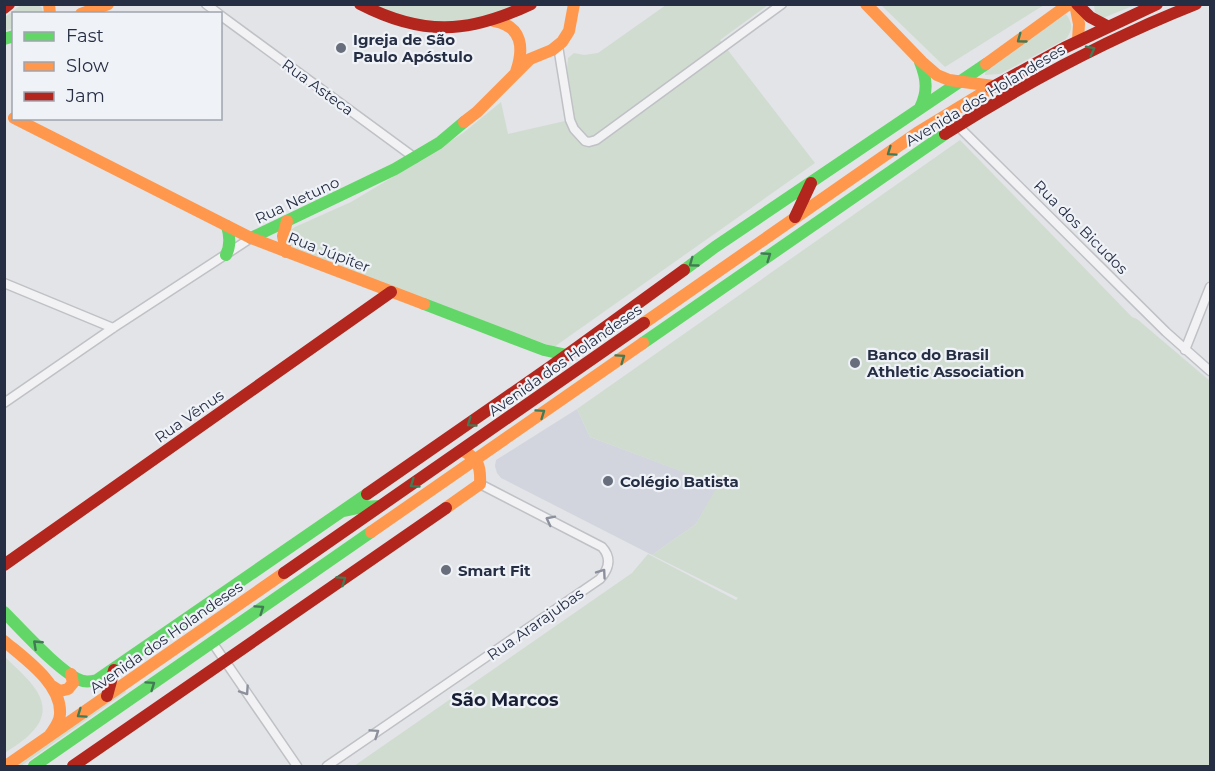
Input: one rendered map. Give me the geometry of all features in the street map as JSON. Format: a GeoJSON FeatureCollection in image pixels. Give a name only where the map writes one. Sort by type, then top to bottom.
{"type":"FeatureCollection","features":[{"type":"Feature","properties":{"kind":"main road"},"geometry":{"type":"LineString","coordinates":[[86,12],[108,4]]}},
{"type":"Feature","properties":{"kind":"main road"},"geometry":{"type":"LineString","coordinates":[[360,4],[394,21],[418,26],[464,27],[501,21],[508,25],[528,46],[544,52]]}},
{"type":"Feature","properties":{"kind":"main road"},"geometry":{"type":"LineString","coordinates":[[494,21],[531,4]]}},
{"type":"Feature","properties":{"kind":"main road"},"geometry":{"type":"LineString","coordinates":[[558,46],[569,31],[574,4]]}},
{"type":"Feature","properties":{"kind":"main road"},"geometry":{"type":"LineString","coordinates":[[866,4],[937,75],[949,80],[993,86]]}},
{"type":"Feature","properties":{"kind":"main road","name":"Avenida dos Holandeses"},"geometry":{"type":"LineString","coordinates":[[71,674],[82,680],[94,681],[114,670],[567,356],[715,247],[917,112],[1069,4]]}},
{"type":"Feature","properties":{"kind":"main road"},"geometry":{"type":"LineString","coordinates":[[1076,4],[1090,17],[1107,26]]}},
{"type":"Feature","properties":{"kind":"main road"},"geometry":{"type":"LineString","coordinates":[[1076,4],[1079,24],[1078,40]]}},
{"type":"Feature","properties":{"kind":"main road","name":"Avenida dos Holandeses"},"geometry":{"type":"LineString","coordinates":[[6,766],[917,133],[993,86],[1078,40],[1157,4]]}},
{"type":"Feature","properties":{"kind":"main road","name":"Avenida dos Holandeses"},"geometry":{"type":"LineString","coordinates":[[34,766],[957,126],[1020,88],[1098,46],[1196,4]]}},
{"type":"Feature","properties":{"kind":"main road"},"geometry":{"type":"LineString","coordinates":[[516,74],[521,53],[521,45],[517,36]]}},
{"type":"Feature","properties":{"kind":"main road","name":"Rua Netuno"},"geometry":{"type":"LineString","coordinates":[[250,238],[375,180],[415,158],[461,126],[530,59],[558,46]]}},
{"type":"Feature","properties":{"kind":"main road"},"geometry":{"type":"LineString","coordinates":[[915,54],[925,72],[928,88],[917,112]]}},
{"type":"Feature","properties":{"kind":"main road","name":"Rua Júpiter"},"geometry":{"type":"LineString","coordinates":[[18,120],[250,238],[544,350],[567,356]]}},
{"type":"Feature","properties":{"kind":"main road"},"geometry":{"type":"LineString","coordinates":[[794,219],[811,183]]}},
{"type":"Feature","properties":{"kind":"main road"},"geometry":{"type":"LineString","coordinates":[[286,252],[283,230],[287,220]]}},
{"type":"Feature","properties":{"kind":"main road"},"geometry":{"type":"LineString","coordinates":[[225,255],[230,243],[227,226]]}},
{"type":"Feature","properties":{"kind":"main road","name":"Rua Vênus"},"geometry":{"type":"LineString","coordinates":[[4,565],[391,292]]}},
{"type":"Feature","properties":{"kind":"main road"},"geometry":{"type":"LineString","coordinates":[[544,350],[550,356],[554,374],[559,383],[573,391]]}},
{"type":"Feature","properties":{"kind":"main road"},"geometry":{"type":"LineString","coordinates":[[73,766],[480,484],[480,466],[476,459],[462,450]]}},
{"type":"Feature","properties":{"kind":"main road"},"geometry":{"type":"LineString","coordinates":[[344,511],[382,506]]}},
{"type":"Feature","properties":{"kind":"main road"},"geometry":{"type":"LineString","coordinates":[[4,612],[71,674],[73,683],[68,690],[60,691],[4,641]]}},
{"type":"Feature","properties":{"kind":"main road"},"geometry":{"type":"LineString","coordinates":[[107,696],[114,670]]}},
{"type":"Feature","properties":{"kind":"main road"},"geometry":{"type":"LineString","coordinates":[[49,736],[58,723],[60,715],[52,686]]}},
{"type":"Feature","properties":{"kind":"street"},"geometry":{"type":"LineString","coordinates":[[558,46],[570,120],[574,129],[585,141],[589,142],[608,132],[782,4]]}},
{"type":"Feature","properties":{"kind":"street","name":"Rua Asteca"},"geometry":{"type":"LineString","coordinates":[[222,15],[415,158]]}},
{"type":"Feature","properties":{"kind":"street","name":"Rua dos Bicudos"},"geometry":{"type":"LineString","coordinates":[[957,126],[1185,350],[1210,371]]}},
{"type":"Feature","properties":{"kind":"street","name":"Rua Netuno"},"geometry":{"type":"LineString","coordinates":[[4,403],[250,238]]}},
{"type":"Feature","properties":{"kind":"street"},"geometry":{"type":"LineString","coordinates":[[4,282],[113,328]]}},
{"type":"Feature","properties":{"kind":"street"},"geometry":{"type":"LineString","coordinates":[[1185,350],[1210,287]]}},
{"type":"Feature","properties":{"kind":"street"},"geometry":{"type":"LineString","coordinates":[[89,318],[98,330],[96,340]]}},
{"type":"Feature","properties":{"kind":"street","name":"Rua Ararajubas"},"geometry":{"type":"LineString","coordinates":[[327,766],[600,579],[605,573],[609,559],[602,547],[480,484]]}},
{"type":"Feature","properties":{"kind":"street"},"geometry":{"type":"LineString","coordinates":[[212,642],[297,766]]}},
{"type":"Feature","properties":{"kind":"shaded area"},"geometry":{"type":"Polygon","coordinates":[[[21,5],[39,5],[43,12],[12,12],[12,28],[5,31],[5,17],[21,5]]]}},
{"type":"Feature","properties":{"kind":"shaded area"},"geometry":{"type":"Polygon","coordinates":[[[371,5],[519,5],[495,18],[434,24],[398,17],[371,5]]]}},
{"type":"Feature","properties":{"kind":"shaded area"},"geometry":{"type":"Polygon","coordinates":[[[666,5],[768,5],[720,40],[815,163],[554,347],[288,248],[288,232],[295,227],[351,202],[418,162],[463,133],[501,102],[508,134],[565,121],[573,117],[567,68],[568,58],[574,53],[584,55],[598,53],[666,5]]]}},
{"type":"Feature","properties":{"kind":"shaded area"},"geometry":{"type":"Polygon","coordinates":[[[881,5],[1044,5],[945,67],[881,5]]]}},
{"type":"Feature","properties":{"kind":"shaded area"},"geometry":{"type":"Polygon","coordinates":[[[1094,5],[1135,5],[1103,18],[1095,12],[1094,5]]]}},
{"type":"Feature","properties":{"kind":"shaded area"},"geometry":{"type":"Polygon","coordinates":[[[1066,14],[1071,26],[1066,39],[1000,74],[985,75],[986,68],[1066,14]]]}},
{"type":"Feature","properties":{"kind":"shaded area"},"geometry":{"type":"Polygon","coordinates":[[[960,140],[1132,317],[1210,381],[1210,766],[354,766],[632,573],[648,554],[736,600],[738,598],[652,555],[696,524],[718,485],[590,437],[577,409],[960,140]]]}},
{"type":"Feature","properties":{"kind":"shaded area","name":"Colégio Batista"},"geometry":{"type":"Polygon","coordinates":[[[577,409],[590,437],[719,485],[696,524],[652,555],[501,478],[495,466],[496,460],[577,409]]]}},
{"type":"Feature","properties":{"kind":"shaded area"},"geometry":{"type":"Polygon","coordinates":[[[5,657],[30,682],[37,692],[43,711],[31,733],[5,753],[5,657]]]}},
{"type":"Feature","properties":{"kind":"shaded area"},"geometry":{"type":"Polygon","coordinates":[[[123,689],[126,692],[21,766],[15,766],[123,689]]]}},
{"type":"Feature","properties":{"kind":"traffic: fast"},"geometry":{"type":"LineString","coordinates":[[4,39],[12,37]]}},
{"type":"Feature","properties":{"kind":"traffic: fast"},"geometry":{"type":"LineString","coordinates":[[920,62],[926,85],[920,108]]}},
{"type":"Feature","properties":{"kind":"traffic: fast"},"geometry":{"type":"LineString","coordinates":[[684,270],[986,64]]}},
{"type":"Feature","properties":{"kind":"traffic: fast"},"geometry":{"type":"LineString","coordinates":[[251,238],[395,169],[439,143],[464,122]]}},
{"type":"Feature","properties":{"kind":"traffic: fast"},"geometry":{"type":"LineString","coordinates":[[643,343],[945,134]]}},
{"type":"Feature","properties":{"kind":"traffic: fast"},"geometry":{"type":"LineString","coordinates":[[226,255],[229,248],[227,226]]}},
{"type":"Feature","properties":{"kind":"traffic: fast"},"geometry":{"type":"LineString","coordinates":[[424,304],[544,350],[567,355]]}},
{"type":"Feature","properties":{"kind":"traffic: fast"},"geometry":{"type":"LineString","coordinates":[[4,612],[64,670],[83,681],[97,680],[367,494]]}},
{"type":"Feature","properties":{"kind":"traffic: fast"},"geometry":{"type":"LineString","coordinates":[[344,511],[380,506]]}},
{"type":"Feature","properties":{"kind":"traffic: fast"},"geometry":{"type":"LineString","coordinates":[[34,766],[371,532]]}},
{"type":"Feature","properties":{"kind":"traffic: slow"},"geometry":{"type":"LineString","coordinates":[[49,4],[50,12]]}},
{"type":"Feature","properties":{"kind":"traffic: slow"},"geometry":{"type":"LineString","coordinates":[[86,12],[108,4]]}},
{"type":"Feature","properties":{"kind":"traffic: slow"},"geometry":{"type":"LineString","coordinates":[[464,122],[530,59],[552,50],[562,42],[569,31],[574,4]]}},
{"type":"Feature","properties":{"kind":"traffic: slow"},"geometry":{"type":"LineString","coordinates":[[866,4],[937,75],[949,80],[993,86]]}},
{"type":"Feature","properties":{"kind":"traffic: slow"},"geometry":{"type":"LineString","coordinates":[[986,64],[1069,4]]}},
{"type":"Feature","properties":{"kind":"traffic: slow"},"geometry":{"type":"LineString","coordinates":[[1075,4],[1079,24],[1078,40]]}},
{"type":"Feature","properties":{"kind":"traffic: slow"},"geometry":{"type":"LineString","coordinates":[[494,21],[504,24],[516,33],[520,47],[516,72]]}},
{"type":"Feature","properties":{"kind":"traffic: slow"},"geometry":{"type":"LineString","coordinates":[[644,323],[917,133],[991,88]]}},
{"type":"Feature","properties":{"kind":"traffic: slow"},"geometry":{"type":"LineString","coordinates":[[18,120],[251,238],[424,304]]}},
{"type":"Feature","properties":{"kind":"traffic: slow"},"geometry":{"type":"LineString","coordinates":[[286,252],[283,236],[287,221]]}},
{"type":"Feature","properties":{"kind":"traffic: slow"},"geometry":{"type":"LineString","coordinates":[[371,532],[643,343]]}},
{"type":"Feature","properties":{"kind":"traffic: slow"},"geometry":{"type":"LineString","coordinates":[[446,508],[480,484],[477,463],[472,456],[462,450]]}},
{"type":"Feature","properties":{"kind":"traffic: slow"},"geometry":{"type":"LineString","coordinates":[[6,766],[284,573]]}},
{"type":"Feature","properties":{"kind":"traffic: slow"},"geometry":{"type":"LineString","coordinates":[[4,641],[31,664],[55,692],[60,717],[50,735]]}},
{"type":"Feature","properties":{"kind":"traffic: slow"},"geometry":{"type":"LineString","coordinates":[[52,686],[60,691],[68,689],[73,683],[71,674]]}},
{"type":"Feature","properties":{"kind":"traffic: jam"},"geometry":{"type":"LineString","coordinates":[[4,8],[9,4]]}},
{"type":"Feature","properties":{"kind":"traffic: jam"},"geometry":{"type":"LineString","coordinates":[[360,4],[404,22],[445,27],[466,26],[486,21],[531,4]]}},
{"type":"Feature","properties":{"kind":"traffic: jam"},"geometry":{"type":"LineString","coordinates":[[1077,4],[1090,17],[1107,26]]}},
{"type":"Feature","properties":{"kind":"traffic: jam"},"geometry":{"type":"LineString","coordinates":[[991,88],[1064,48],[1157,4]]}},
{"type":"Feature","properties":{"kind":"traffic: jam"},"geometry":{"type":"LineString","coordinates":[[945,134],[1068,63],[1196,4]]}},
{"type":"Feature","properties":{"kind":"traffic: jam"},"geometry":{"type":"LineString","coordinates":[[795,217],[811,183]]}},
{"type":"Feature","properties":{"kind":"traffic: jam"},"geometry":{"type":"LineString","coordinates":[[367,494],[553,365],[684,270]]}},
{"type":"Feature","properties":{"kind":"traffic: jam"},"geometry":{"type":"LineString","coordinates":[[4,565],[391,292]]}},
{"type":"Feature","properties":{"kind":"traffic: jam"},"geometry":{"type":"LineString","coordinates":[[284,573],[644,323]]}},
{"type":"Feature","properties":{"kind":"traffic: jam"},"geometry":{"type":"LineString","coordinates":[[73,766],[446,508]]}},
{"type":"Feature","properties":{"kind":"traffic: jam"},"geometry":{"type":"LineString","coordinates":[[107,696],[114,670]]}},
{"type":"Feature","properties":{"kind":"place","name":"Igreja de São Paulo Apóstulo"},"geometry":{"type":"Point","coordinates":[341,48]}},
{"type":"Feature","properties":{"kind":"place","name":"Banco do Brasil Athletic Association"},"geometry":{"type":"Point","coordinates":[855,363]}},
{"type":"Feature","properties":{"kind":"place","name":"Colégio Batista"},"geometry":{"type":"Point","coordinates":[608,481]}},
{"type":"Feature","properties":{"kind":"place","name":"Smart Fit"},"geometry":{"type":"Point","coordinates":[446,570]}},
{"type":"Feature","properties":{"kind":"district","name":"São Marcos"},"geometry":{"type":"Point","coordinates":[505,700]}}]}
